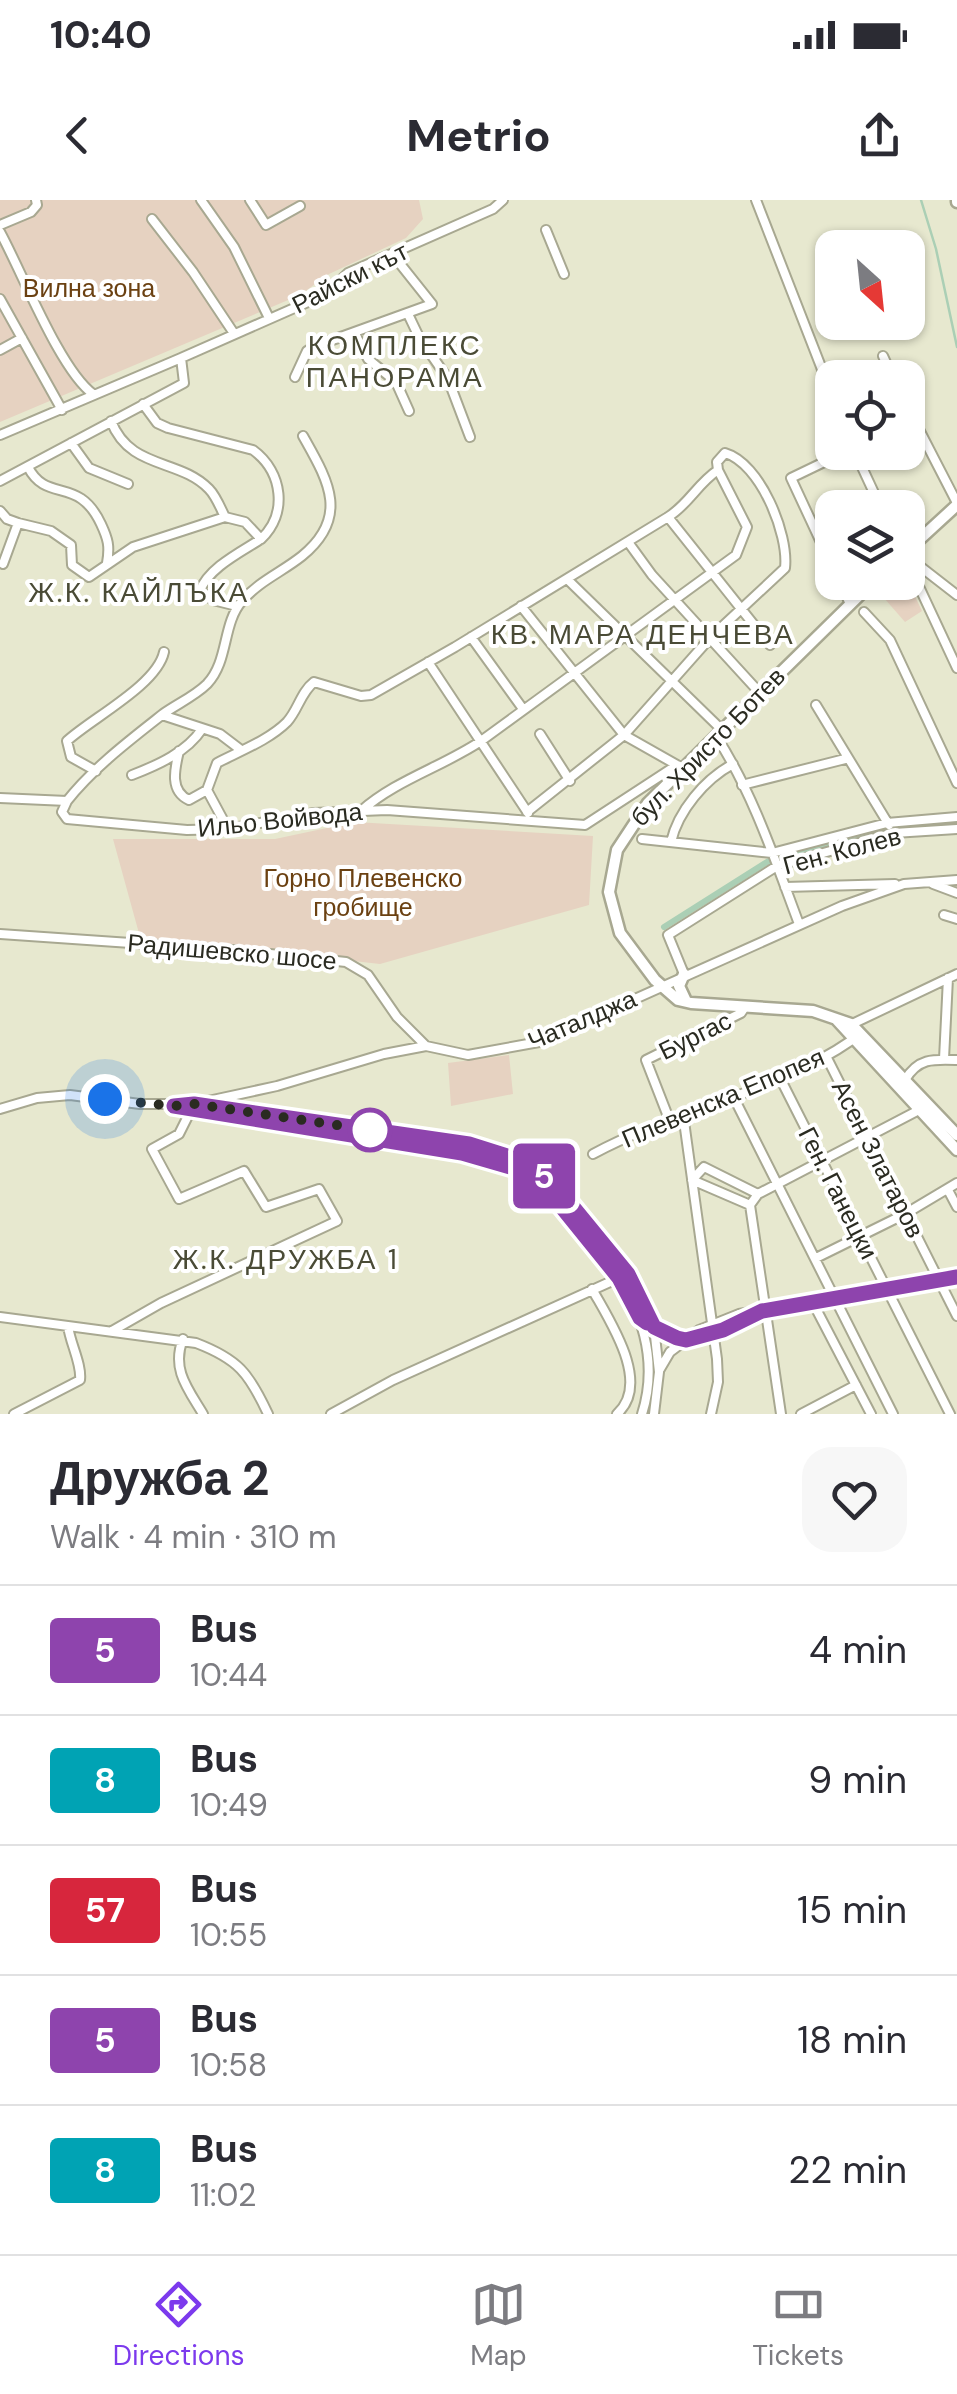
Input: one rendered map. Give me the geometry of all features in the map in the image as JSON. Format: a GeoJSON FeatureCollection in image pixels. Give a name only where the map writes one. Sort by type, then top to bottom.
{"type":"FeatureCollection","features":[{"type":"Feature","properties":{"kind":"main road"},"geometry":{"type":"LineString","coordinates":[[925,539],[957,504]]}},
{"type":"Feature","properties":{"kind":"main road","name":"бул. Христо Ботев"},"geometry":{"type":"LineString","coordinates":[[843,1024],[814,1011],[678,1000],[634,956],[620,933],[609,882],[618,850],[648,802],[680,766],[854,600]]}},
{"type":"Feature","properties":{"kind":"main road"},"geometry":{"type":"LineString","coordinates":[[684,974],[679,992],[691,1003]]}},
{"type":"Feature","properties":{"kind":"main road"},"geometry":{"type":"LineString","coordinates":[[843,1024],[852,1040],[905,1080],[957,1136]]}},
{"type":"Feature","properties":{"kind":"main road"},"geometry":{"type":"LineString","coordinates":[[843,1024],[957,1150]]}},
{"type":"Feature","properties":{"kind":"street"},"geometry":{"type":"LineString","coordinates":[[36,200],[32,212],[0,229],[54,338],[84,388],[94,394]]}},
{"type":"Feature","properties":{"kind":"street"},"geometry":{"type":"LineString","coordinates":[[202,200],[234,247],[269,318]]}},
{"type":"Feature","properties":{"kind":"street"},"geometry":{"type":"LineString","coordinates":[[250,200],[266,225],[300,206]]}},
{"type":"Feature","properties":{"kind":"street","name":"Райски кът"},"geometry":{"type":"LineString","coordinates":[[1,432],[62,410],[326,294],[348,273],[394,255],[503,200]]}},
{"type":"Feature","properties":{"kind":"street"},"geometry":{"type":"LineString","coordinates":[[756,200],[818,360]]}},
{"type":"Feature","properties":{"kind":"street"},"geometry":{"type":"LineString","coordinates":[[152,219],[234,332]]}},
{"type":"Feature","properties":{"kind":"street"},"geometry":{"type":"LineString","coordinates":[[546,230],[564,274]]}},
{"type":"Feature","properties":{"kind":"street"},"geometry":{"type":"LineString","coordinates":[[295,377],[307,351],[432,304],[394,255]]}},
{"type":"Feature","properties":{"kind":"street"},"geometry":{"type":"LineString","coordinates":[[0,299],[62,410]]}},
{"type":"Feature","properties":{"kind":"street"},"geometry":{"type":"LineString","coordinates":[[408,314],[419,338],[448,379],[470,437]]}},
{"type":"Feature","properties":{"kind":"street"},"geometry":{"type":"LineString","coordinates":[[355,334],[368,359],[396,382],[409,411]]}},
{"type":"Feature","properties":{"kind":"street"},"geometry":{"type":"LineString","coordinates":[[0,350],[22,338]]}},
{"type":"Feature","properties":{"kind":"street"},"geometry":{"type":"LineString","coordinates":[[883,356],[885,360]]}},
{"type":"Feature","properties":{"kind":"street"},"geometry":{"type":"LineString","coordinates":[[0,482],[184,383],[181,358]]}},
{"type":"Feature","properties":{"kind":"street"},"geometry":{"type":"LineString","coordinates":[[144,404],[157,422],[168,428],[253,450],[278,487],[280,498],[272,528],[212,572],[200,591],[213,600],[238,606]]}},
{"type":"Feature","properties":{"kind":"street"},"geometry":{"type":"LineString","coordinates":[[110,421],[127,446],[150,462],[189,476],[209,489],[226,518]]}},
{"type":"Feature","properties":{"kind":"street"},"geometry":{"type":"LineString","coordinates":[[0,798],[67,801],[162,715],[206,685],[220,666],[238,606],[258,584],[302,556],[325,528],[333,505],[332,493],[303,436]]}},
{"type":"Feature","properties":{"kind":"street"},"geometry":{"type":"LineString","coordinates":[[925,441],[957,504]]}},
{"type":"Feature","properties":{"kind":"street"},"geometry":{"type":"LineString","coordinates":[[72,443],[88,468],[128,484]]}},
{"type":"Feature","properties":{"kind":"street"},"geometry":{"type":"LineString","coordinates":[[360,811],[387,788],[451,759],[481,740],[736,556],[747,527],[717,462],[725,452],[736,457],[764,489],[787,563],[781,575],[710,638],[624,736],[528,812]]}},
{"type":"Feature","properties":{"kind":"street"},"geometry":{"type":"LineString","coordinates":[[28,467],[36,481],[86,499],[109,541],[107,562]]}},
{"type":"Feature","properties":{"kind":"street"},"geometry":{"type":"LineString","coordinates":[[815,467],[791,478],[815,530]]}},
{"type":"Feature","properties":{"kind":"street"},"geometry":{"type":"LineString","coordinates":[[179,751],[174,776],[178,791],[189,800],[207,790],[217,763],[287,721],[314,682],[360,696],[370,694],[472,637],[668,517],[685,506],[702,481],[718,470]]}},
{"type":"Feature","properties":{"kind":"street"},"geometry":{"type":"LineString","coordinates":[[0,511],[5,521],[65,538],[72,545],[72,565],[90,577],[133,548],[226,518],[245,522],[260,539]]}},
{"type":"Feature","properties":{"kind":"street"},"geometry":{"type":"LineString","coordinates":[[668,517],[770,645]]}},
{"type":"Feature","properties":{"kind":"street"},"geometry":{"type":"LineString","coordinates":[[3,564],[18,523]]}},
{"type":"Feature","properties":{"kind":"street"},"geometry":{"type":"LineString","coordinates":[[628,542],[759,692]]}},
{"type":"Feature","properties":{"kind":"street"},"geometry":{"type":"LineString","coordinates":[[925,570],[957,595]]}},
{"type":"Feature","properties":{"kind":"street"},"geometry":{"type":"LineString","coordinates":[[567,579],[626,634],[719,733],[799,924]]}},
{"type":"Feature","properties":{"kind":"street"},"geometry":{"type":"LineString","coordinates":[[925,596],[957,668]]}},
{"type":"Feature","properties":{"kind":"street"},"geometry":{"type":"LineString","coordinates":[[848,600],[850,604]]}},
{"type":"Feature","properties":{"kind":"street"},"geometry":{"type":"LineString","coordinates":[[521,606],[624,736],[680,766]]}},
{"type":"Feature","properties":{"kind":"street"},"geometry":{"type":"LineString","coordinates":[[864,612],[890,640],[957,782]]}},
{"type":"Feature","properties":{"kind":"street"},"geometry":{"type":"LineString","coordinates":[[472,637],[523,709]]}},
{"type":"Feature","properties":{"kind":"street"},"geometry":{"type":"LineString","coordinates":[[96,771],[71,757],[67,741],[143,682],[162,663],[164,652]]}},
{"type":"Feature","properties":{"kind":"street"},"geometry":{"type":"LineString","coordinates":[[428,662],[532,822]]}},
{"type":"Feature","properties":{"kind":"street"},"geometry":{"type":"LineString","coordinates":[[816,705],[890,828]]}},
{"type":"Feature","properties":{"kind":"street"},"geometry":{"type":"LineString","coordinates":[[162,715],[220,734],[242,750]]}},
{"type":"Feature","properties":{"kind":"street"},"geometry":{"type":"LineString","coordinates":[[132,775],[179,751],[202,728]]}},
{"type":"Feature","properties":{"kind":"street"},"geometry":{"type":"LineString","coordinates":[[540,734],[570,781]]}},
{"type":"Feature","properties":{"kind":"street"},"geometry":{"type":"LineString","coordinates":[[742,785],[845,758]]}},
{"type":"Feature","properties":{"kind":"street"},"geometry":{"type":"LineString","coordinates":[[671,842],[676,827],[705,784],[733,764]]}},
{"type":"Feature","properties":{"kind":"street","name":"Ильо Войвода"},"geometry":{"type":"LineString","coordinates":[[67,801],[62,812],[67,819],[188,830],[228,830],[314,814],[387,810],[585,826],[680,766]]}},
{"type":"Feature","properties":{"kind":"street"},"geometry":{"type":"LineString","coordinates":[[207,790],[228,830]]}},
{"type":"Feature","properties":{"kind":"street","name":"Ген. Колев"},"geometry":{"type":"LineString","coordinates":[[684,974],[668,935],[775,859],[890,828],[957,817]]}},
{"type":"Feature","properties":{"kind":"street","name":"Ген. Колев"},"geometry":{"type":"LineString","coordinates":[[775,859],[890,828],[957,829]]}},
{"type":"Feature","properties":{"kind":"street"},"geometry":{"type":"LineString","coordinates":[[642,839],[775,859]]}},
{"type":"Feature","properties":{"kind":"street","name":"Чаталджа"},"geometry":{"type":"LineString","coordinates":[[785,888],[957,880]]}},
{"type":"Feature","properties":{"kind":"street"},"geometry":{"type":"LineString","coordinates":[[928,882],[957,893]]}},
{"type":"Feature","properties":{"kind":"street","name":"Чаталджа"},"geometry":{"type":"LineString","coordinates":[[192,1107],[426,1046],[468,1055],[540,1042],[799,924],[904,884]]}},
{"type":"Feature","properties":{"kind":"street"},"geometry":{"type":"LineString","coordinates":[[944,915],[957,919]]}},
{"type":"Feature","properties":{"kind":"street","name":"Радишевско шосе"},"geometry":{"type":"LineString","coordinates":[[0,934],[346,962],[368,975],[397,1017],[426,1046]]}},
{"type":"Feature","properties":{"kind":"street"},"geometry":{"type":"LineString","coordinates":[[843,1024],[952,976],[944,1059]]}},
{"type":"Feature","properties":{"kind":"street","name":"Бургас"},"geometry":{"type":"LineString","coordinates":[[669,1119],[646,1060],[742,1013],[745,1007]]}},
{"type":"Feature","properties":{"kind":"street","name":"Плевенска Епопея"},"geometry":{"type":"LineString","coordinates":[[593,1154],[669,1119],[780,1078],[852,1040]]}},
{"type":"Feature","properties":{"kind":"street","name":"Асен Златаров"},"geometry":{"type":"LineString","coordinates":[[826,1056],[957,1316]]}},
{"type":"Feature","properties":{"kind":"street"},"geometry":{"type":"LineString","coordinates":[[905,1080],[916,1064],[926,1060],[957,1060]]}},
{"type":"Feature","properties":{"kind":"street","name":"Ген. Ганецки"},"geometry":{"type":"LineString","coordinates":[[780,1078],[950,1414]]}},
{"type":"Feature","properties":{"kind":"street"},"geometry":{"type":"LineString","coordinates":[[0,1109],[37,1098],[70,1094],[192,1107],[462,1153],[514,1168],[556,1200],[623,1276],[654,1327],[659,1372],[654,1414]]}},
{"type":"Feature","properties":{"kind":"street"},"geometry":{"type":"LineString","coordinates":[[733,1096],[893,1414]]}},
{"type":"Feature","properties":{"kind":"street"},"geometry":{"type":"LineString","coordinates":[[112,1331],[161,1303],[337,1221],[319,1189],[266,1207],[244,1171],[179,1199],[152,1149],[179,1134],[192,1107]]}},
{"type":"Feature","properties":{"kind":"street"},"geometry":{"type":"LineString","coordinates":[[781,1414],[750,1205],[758,1194],[919,1110]]}},
{"type":"Feature","properties":{"kind":"street"},"geometry":{"type":"LineString","coordinates":[[683,1114],[718,1382],[711,1414]]}},
{"type":"Feature","properties":{"kind":"street"},"geometry":{"type":"LineString","coordinates":[[692,1180],[704,1167],[758,1194]]}},
{"type":"Feature","properties":{"kind":"street"},"geometry":{"type":"LineString","coordinates":[[692,1180],[750,1205]]}},
{"type":"Feature","properties":{"kind":"street"},"geometry":{"type":"LineString","coordinates":[[816,1258],[957,1183]]}},
{"type":"Feature","properties":{"kind":"street"},"geometry":{"type":"LineString","coordinates":[[948,1190],[957,1206]]}},
{"type":"Feature","properties":{"kind":"street"},"geometry":{"type":"LineString","coordinates":[[333,1414],[393,1380],[623,1276]]}},
{"type":"Feature","properties":{"kind":"street"},"geometry":{"type":"LineString","coordinates":[[623,1276],[640,1318],[648,1356],[648,1396]]}},
{"type":"Feature","properties":{"kind":"street"},"geometry":{"type":"LineString","coordinates":[[642,1414],[666,1356],[689,1338],[764,1310],[957,1277]]}},
{"type":"Feature","properties":{"kind":"street"},"geometry":{"type":"LineString","coordinates":[[592,1288],[627,1359],[627,1400],[617,1414]]}},
{"type":"Feature","properties":{"kind":"street"},"geometry":{"type":"LineString","coordinates":[[813,1302],[871,1414]]}},
{"type":"Feature","properties":{"kind":"street"},"geometry":{"type":"LineString","coordinates":[[0,1317],[183,1339],[224,1353],[245,1371],[268,1414]]}},
{"type":"Feature","properties":{"kind":"street"},"geometry":{"type":"LineString","coordinates":[[640,1318],[654,1327],[689,1338]]}},
{"type":"Feature","properties":{"kind":"street"},"geometry":{"type":"LineString","coordinates":[[14,1414],[80,1380],[82,1374],[68,1326]]}},
{"type":"Feature","properties":{"kind":"street"},"geometry":{"type":"LineString","coordinates":[[183,1339],[178,1354],[180,1376],[203,1414]]}},
{"type":"Feature","properties":{"kind":"street"},"geometry":{"type":"LineString","coordinates":[[801,1414],[856,1385]]}},
{"type":"Feature","properties":{"kind":"street"},"geometry":{"type":"LineString","coordinates":[[944,1403],[957,1397]]}},
{"type":"Feature","properties":{"kind":"green space","name":"Вилна зона"},"geometry":{"type":"Polygon","coordinates":[[[0,200],[419,200],[423,219],[406,238],[329,274],[300,295],[0,422],[0,200]]]}},
{"type":"Feature","properties":{"kind":"green space"},"geometry":{"type":"Polygon","coordinates":[[[886,600],[917,600],[922,611],[905,622],[886,600]]]}},
{"type":"Feature","properties":{"kind":"green space","name":"Горно Плевенско гробище"},"geometry":{"type":"Polygon","coordinates":[[[355,822],[593,836],[589,905],[380,964],[140,937],[113,839],[275,839],[355,822]]]}},
{"type":"Feature","properties":{"kind":"green space"},"geometry":{"type":"Polygon","coordinates":[[[509,1055],[513,1094],[451,1106],[448,1063],[509,1055]]]}},
{"type":"Feature","properties":{"kind":"waterway"},"geometry":{"type":"LineString","coordinates":[[921,200],[957,347]]}},
{"type":"Feature","properties":{"kind":"waterway"},"geometry":{"type":"LineString","coordinates":[[664,927],[767,862],[883,828],[957,822]]}},
{"type":"Feature","properties":{"kind":"bus line","name":"5"},"geometry":{"type":"LineString","coordinates":[[647,1323],[640,1318],[619,1278],[556,1200],[514,1168],[462,1153],[174,1106],[194,1104],[502,1152],[547,1178],[560,1191],[628,1274],[654,1327],[686,1340],[723,1330],[762,1311],[957,1277]]}},
{"type":"Feature","properties":{"kind":"district","name":"КОМПЛЕКС ПАНОРАМА"},"geometry":{"type":"Point","coordinates":[395,361]}},
{"type":"Feature","properties":{"kind":"district","name":"Ж.К. КАЙЛЪКА"},"geometry":{"type":"Point","coordinates":[139,592]}},
{"type":"Feature","properties":{"kind":"district","name":"КВ. МАРА ДЕНЧЕВА"},"geometry":{"type":"Point","coordinates":[643,634]}},
{"type":"Feature","properties":{"kind":"district","name":"Ж.К. ДРУЖБА 1"},"geometry":{"type":"Point","coordinates":[286,1259]}},
{"type":"Feature","properties":{"kind":"route"},"geometry":{"type":"LineString","coordinates":[[105,1099],[174,1106],[194,1104],[370,1130]]}}]}
